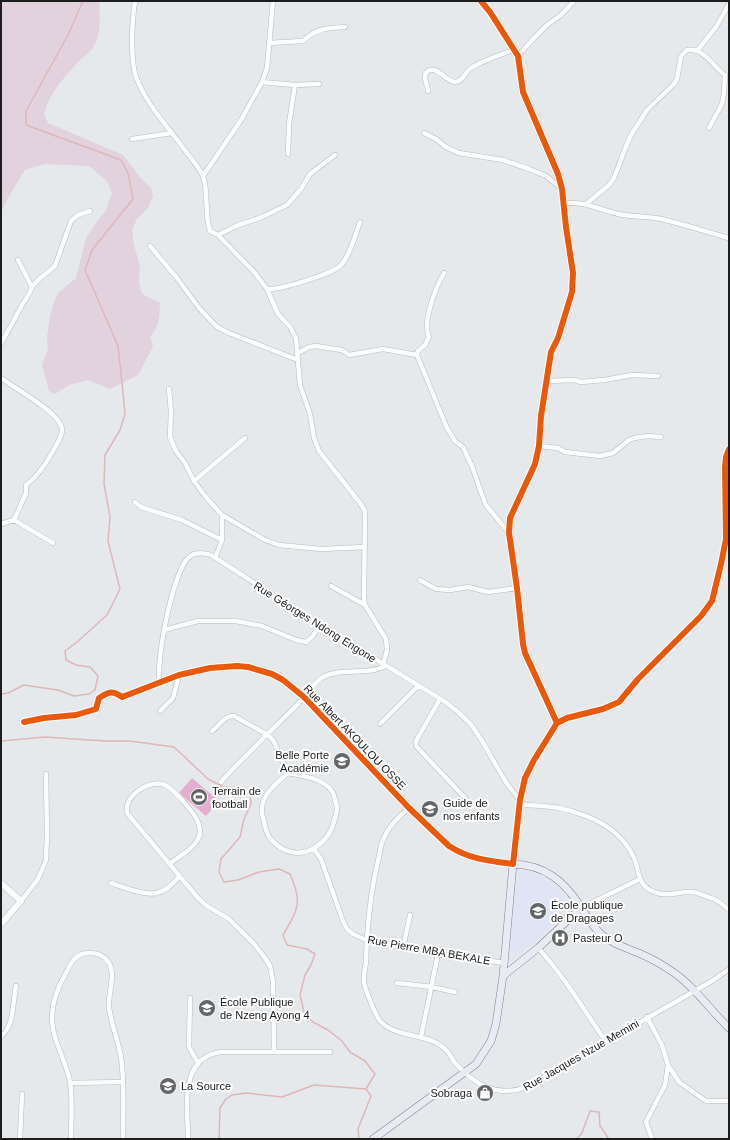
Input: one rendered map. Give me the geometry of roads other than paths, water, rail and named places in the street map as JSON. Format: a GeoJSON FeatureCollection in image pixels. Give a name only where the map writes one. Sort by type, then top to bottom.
{"type":"FeatureCollection","features":[{"type":"Feature","properties":{"kind":"main road"},"geometry":{"type":"LineString","coordinates":[[373,1139],[466,1073],[476,1064],[491,1041],[496,1024],[503,976],[513,864],[542,869],[552,875],[567,889],[594,927],[607,939],[664,966],[679,976],[729,1028]]}},
{"type":"Feature","properties":{"kind":"main road"},"geometry":{"type":"LineString","coordinates":[[503,976],[538,948],[581,908]]}},
{"type":"Feature","properties":{"kind":"street"},"geometry":{"type":"LineString","coordinates":[[135,1],[132,26],[134,62],[136,76],[142,90],[151,105],[203,176],[207,198],[206,220],[210,231],[218,235],[255,273],[267,289],[278,314],[290,326],[296,338],[300,385],[310,414],[313,432],[319,451],[365,511],[365,605]]}},
{"type":"Feature","properties":{"kind":"street"},"geometry":{"type":"LineString","coordinates":[[203,176],[241,120],[262,82],[267,68],[273,1]]}},
{"type":"Feature","properties":{"kind":"street"},"geometry":{"type":"LineString","coordinates":[[481,1],[490,12],[518,56],[523,92],[558,174],[562,189],[573,273],[573,287],[558,338],[551,352],[541,416],[539,446],[531,473],[510,518],[509,533],[525,653],[557,723]]}},
{"type":"Feature","properties":{"kind":"street"},"geometry":{"type":"LineString","coordinates":[[518,56],[547,25],[561,15],[574,1]]}},
{"type":"Feature","properties":{"kind":"street"},"geometry":{"type":"LineString","coordinates":[[697,51],[716,27],[729,4]]}},
{"type":"Feature","properties":{"kind":"street"},"geometry":{"type":"LineString","coordinates":[[269,42],[303,41],[308,36],[320,29],[345,27]]}},
{"type":"Feature","properties":{"kind":"street"},"geometry":{"type":"LineString","coordinates":[[428,91],[424,76],[429,70],[434,70],[451,81],[458,82],[463,79],[469,69],[514,50]]}},
{"type":"Feature","properties":{"kind":"street"},"geometry":{"type":"LineString","coordinates":[[586,204],[609,185],[614,178],[625,149],[644,114],[677,79],[681,56],[687,50],[697,51],[727,74],[722,104],[709,128]]}},
{"type":"Feature","properties":{"kind":"street"},"geometry":{"type":"LineString","coordinates":[[262,82],[295,85],[319,84]]}},
{"type":"Feature","properties":{"kind":"street"},"geometry":{"type":"LineString","coordinates":[[288,154],[289,124],[295,85]]}},
{"type":"Feature","properties":{"kind":"street"},"geometry":{"type":"LineString","coordinates":[[132,139],[172,133]]}},
{"type":"Feature","properties":{"kind":"street"},"geometry":{"type":"LineString","coordinates":[[424,133],[446,147],[459,153],[503,160],[529,169],[546,176],[562,189]]}},
{"type":"Feature","properties":{"kind":"street"},"geometry":{"type":"LineString","coordinates":[[218,235],[287,205],[302,189],[310,174],[334,155]]}},
{"type":"Feature","properties":{"kind":"street"},"geometry":{"type":"LineString","coordinates":[[564,203],[575,202],[617,214],[663,220],[729,238]]}},
{"type":"Feature","properties":{"kind":"street"},"geometry":{"type":"LineString","coordinates":[[1,343],[22,305],[29,296],[32,287],[55,266],[71,221],[78,215],[90,211]]}},
{"type":"Feature","properties":{"kind":"street"},"geometry":{"type":"LineString","coordinates":[[267,289],[311,280],[331,272],[341,266],[346,258],[360,222]]}},
{"type":"Feature","properties":{"kind":"street"},"geometry":{"type":"LineString","coordinates":[[150,246],[177,278],[199,308],[217,327],[298,360]]}},
{"type":"Feature","properties":{"kind":"street"},"geometry":{"type":"LineString","coordinates":[[18,260],[32,287]]}},
{"type":"Feature","properties":{"kind":"street"},"geometry":{"type":"LineString","coordinates":[[444,273],[437,284],[431,307],[427,332],[429,337],[425,345],[418,351],[417,355],[447,428],[455,442],[463,447],[472,466],[486,505],[509,533]]}},
{"type":"Feature","properties":{"kind":"street"},"geometry":{"type":"LineString","coordinates":[[298,353],[309,347],[316,346],[333,350],[342,350],[349,355],[382,349],[417,355]]}},
{"type":"Feature","properties":{"kind":"street"},"geometry":{"type":"LineString","coordinates":[[547,381],[574,380],[581,382],[632,375],[658,376]]}},
{"type":"Feature","properties":{"kind":"street"},"geometry":{"type":"LineString","coordinates":[[1,378],[44,406],[58,420],[62,427],[62,433],[59,440],[44,467],[33,480],[26,485],[26,493],[14,520]]}},
{"type":"Feature","properties":{"kind":"street"},"geometry":{"type":"LineString","coordinates":[[169,388],[171,412],[170,437],[176,451],[185,463],[194,481],[222,515],[265,540],[279,545],[321,549],[365,547]]}},
{"type":"Feature","properties":{"kind":"street"},"geometry":{"type":"LineString","coordinates":[[539,446],[558,448],[565,452],[600,456],[613,453],[629,440],[634,438],[647,436],[661,437]]}},
{"type":"Feature","properties":{"kind":"street"},"geometry":{"type":"LineString","coordinates":[[194,481],[245,438]]}},
{"type":"Feature","properties":{"kind":"street"},"geometry":{"type":"LineString","coordinates":[[513,864],[521,790],[527,773],[557,723],[567,718],[608,707],[619,702],[638,678],[678,640],[706,610],[714,595],[727,548],[725,467],[729,449]]}},
{"type":"Feature","properties":{"kind":"street"},"geometry":{"type":"LineString","coordinates":[[135,502],[147,509],[182,520],[222,540]]}},
{"type":"Feature","properties":{"kind":"street"},"geometry":{"type":"LineString","coordinates":[[215,558],[222,540],[222,515]]}},
{"type":"Feature","properties":{"kind":"street"},"geometry":{"type":"LineString","coordinates":[[1,524],[14,520],[52,543]]}},
{"type":"Feature","properties":{"kind":"street","name":"Rue Géorges Ndong Engone"},"geometry":{"type":"LineString","coordinates":[[160,682],[159,669],[164,630],[173,594],[186,560],[189,556],[206,554],[215,558],[440,699],[467,720],[520,800]]}},
{"type":"Feature","properties":{"kind":"street"},"geometry":{"type":"LineString","coordinates":[[420,580],[436,589],[450,590],[468,587],[488,592],[517,588]]}},
{"type":"Feature","properties":{"kind":"street"},"geometry":{"type":"LineString","coordinates":[[221,782],[268,735],[318,681],[331,674],[377,670],[384,665],[387,650],[386,639],[365,605],[331,586]]}},
{"type":"Feature","properties":{"kind":"street"},"geometry":{"type":"LineString","coordinates":[[164,630],[198,621],[236,621],[262,626],[296,640],[306,642],[312,637],[320,625]]}},
{"type":"Feature","properties":{"kind":"street","name":"Rue Albert AKOULOU OSSE"},"geometry":{"type":"LineString","coordinates":[[24,722],[44,718],[76,715],[96,709],[99,698],[111,692],[115,692],[122,697],[179,675],[210,668],[237,666],[248,667],[272,674],[283,680],[304,697],[410,808],[456,851],[473,858],[513,864]]}},
{"type":"Feature","properties":{"kind":"street"},"geometry":{"type":"LineString","coordinates":[[160,711],[173,698],[179,675]]}},
{"type":"Feature","properties":{"kind":"street"},"geometry":{"type":"LineString","coordinates":[[380,724],[418,686]]}},
{"type":"Feature","properties":{"kind":"street"},"geometry":{"type":"LineString","coordinates":[[440,699],[416,742],[416,746],[466,799]]}},
{"type":"Feature","properties":{"kind":"street"},"geometry":{"type":"LineString","coordinates":[[212,731],[230,716],[234,716],[251,727],[268,735],[277,748],[288,773]]}},
{"type":"Feature","properties":{"kind":"street"},"geometry":{"type":"LineString","coordinates":[[288,773],[320,781],[333,792],[337,809],[334,825],[326,839],[314,848],[304,852],[284,850],[275,845],[268,837],[265,828],[261,808],[265,799],[277,783],[288,773]]}},
{"type":"Feature","properties":{"kind":"street"},"geometry":{"type":"LineString","coordinates":[[1,924],[38,879],[46,860],[46,774]]}},
{"type":"Feature","properties":{"kind":"street"},"geometry":{"type":"LineString","coordinates":[[169,864],[196,842],[199,836],[199,824],[191,810],[168,786],[154,784],[139,790],[132,796],[127,804],[127,814],[169,864],[180,876],[198,898],[238,927],[255,945],[270,966],[273,981],[274,1051]]}},
{"type":"Feature","properties":{"kind":"street"},"geometry":{"type":"LineString","coordinates":[[520,800],[525,805],[537,805],[569,810],[593,820],[610,830],[624,842],[629,849],[636,863],[640,879],[644,886],[655,893],[672,895],[693,891],[719,901],[729,910]]}},
{"type":"Feature","properties":{"kind":"street","name":"Rue Jacques Nzue Memini"},"geometry":{"type":"LineString","coordinates":[[410,808],[400,816],[382,840],[373,880],[366,940],[364,982],[370,1000],[381,1022],[397,1032],[421,1037],[440,1045],[466,1073],[479,1083],[492,1089],[506,1092],[513,1092],[536,1083],[647,1017],[712,981],[729,969]]}},
{"type":"Feature","properties":{"kind":"street","name":"Rue Pierre MBA BEKALE"},"geometry":{"type":"LineString","coordinates":[[314,848],[321,858],[336,903],[347,929],[358,937],[403,948],[504,963]]}},
{"type":"Feature","properties":{"kind":"street"},"geometry":{"type":"LineString","coordinates":[[111,883],[148,893],[157,893],[168,888],[180,876]]}},
{"type":"Feature","properties":{"kind":"street"},"geometry":{"type":"LineString","coordinates":[[581,908],[640,879]]}},
{"type":"Feature","properties":{"kind":"street"},"geometry":{"type":"LineString","coordinates":[[1,883],[21,901]]}},
{"type":"Feature","properties":{"kind":"street"},"geometry":{"type":"LineString","coordinates":[[403,948],[410,915]]}},
{"type":"Feature","properties":{"kind":"street"},"geometry":{"type":"LineString","coordinates":[[538,948],[560,974],[606,1042]]}},
{"type":"Feature","properties":{"kind":"street"},"geometry":{"type":"LineString","coordinates":[[71,1139],[70,1083],[65,1063],[55,1036],[52,1017],[58,990],[73,960],[78,956],[90,953],[101,955],[106,959],[111,968],[109,1008],[121,1057],[123,1139]]}},
{"type":"Feature","properties":{"kind":"street"},"geometry":{"type":"LineString","coordinates":[[421,1037],[438,954]]}},
{"type":"Feature","properties":{"kind":"street"},"geometry":{"type":"LineString","coordinates":[[397,983],[432,987],[455,992]]}},
{"type":"Feature","properties":{"kind":"street"},"geometry":{"type":"LineString","coordinates":[[1,1036],[7,1029],[12,1018],[16,986]]}},
{"type":"Feature","properties":{"kind":"street"},"geometry":{"type":"LineString","coordinates":[[190,998],[189,1047],[198,1063]]}},
{"type":"Feature","properties":{"kind":"street"},"geometry":{"type":"LineString","coordinates":[[647,1017],[662,1045],[668,1065],[679,1082],[706,1101],[729,1101]]}},
{"type":"Feature","properties":{"kind":"street"},"geometry":{"type":"LineString","coordinates":[[188,1139],[188,1082],[190,1075],[202,1059],[214,1052],[330,1052]]}},
{"type":"Feature","properties":{"kind":"street"},"geometry":{"type":"LineString","coordinates":[[652,1139],[646,1122],[665,1085],[668,1065]]}},
{"type":"Feature","properties":{"kind":"street"},"geometry":{"type":"LineString","coordinates":[[70,1083],[122,1082]]}},
{"type":"Feature","properties":{"kind":"street"},"geometry":{"type":"LineString","coordinates":[[20,1139],[22,1094]]}},
{"type":"Feature","properties":{"kind":"waterway"},"geometry":{"type":"LineString","coordinates":[[1,694],[8,693],[24,685],[58,690],[74,696],[89,694],[95,690],[98,676],[90,667],[76,665],[66,660],[65,651],[107,615],[120,589],[108,541],[110,517],[104,484],[105,455],[120,430],[125,414],[122,382],[118,346],[85,270],[92,250],[133,199],[128,173],[121,160],[26,125],[26,111],[68,35],[83,1]]}},
{"type":"Feature","properties":{"kind":"waterway"},"geometry":{"type":"LineString","coordinates":[[1,741],[45,737],[130,741],[174,747],[208,779],[223,787],[238,788],[250,795],[251,804],[244,819],[240,837],[221,859],[219,872],[224,882],[238,880],[259,872],[279,869],[290,874],[296,892],[297,906],[283,935],[287,945],[307,949],[315,954],[305,975],[300,995],[304,1012],[313,1022],[328,1030],[342,1041],[350,1052],[365,1061],[375,1074],[366,1089],[314,1085],[282,1097],[246,1093],[232,1095],[226,1099],[220,1108],[219,1139]]}},
{"type":"Feature","properties":{"kind":"waterway"},"geometry":{"type":"LineString","coordinates":[[359,1139],[358,1129],[371,1096],[366,1089]]}},
{"type":"Feature","properties":{"kind":"waterway"},"geometry":{"type":"LineString","coordinates":[[577,1139],[582,1133],[590,1111],[599,1112],[600,1126],[609,1139]]}},
{"type":"Feature","properties":{"kind":"place","name":"Belle Porte Académie"},"geometry":{"type":"Point","coordinates":[342,761]}},
{"type":"Feature","properties":{"kind":"place","name":"Terrain de football"},"geometry":{"type":"Point","coordinates":[199,797]}},
{"type":"Feature","properties":{"kind":"place","name":"Guide de nos enfants"},"geometry":{"type":"Point","coordinates":[430,809]}},
{"type":"Feature","properties":{"kind":"place","name":"École publique de Dragages"},"geometry":{"type":"Point","coordinates":[538,911]}},
{"type":"Feature","properties":{"kind":"place","name":"Pasteur O"},"geometry":{"type":"Point","coordinates":[560,938]}},
{"type":"Feature","properties":{"kind":"place","name":"École Publique de Nzeng Ayong 4"},"geometry":{"type":"Point","coordinates":[207,1008]}},
{"type":"Feature","properties":{"kind":"place","name":"La Source"},"geometry":{"type":"Point","coordinates":[168,1086]}},
{"type":"Feature","properties":{"kind":"place","name":"Sobraga"},"geometry":{"type":"Point","coordinates":[485,1093]}}]}
